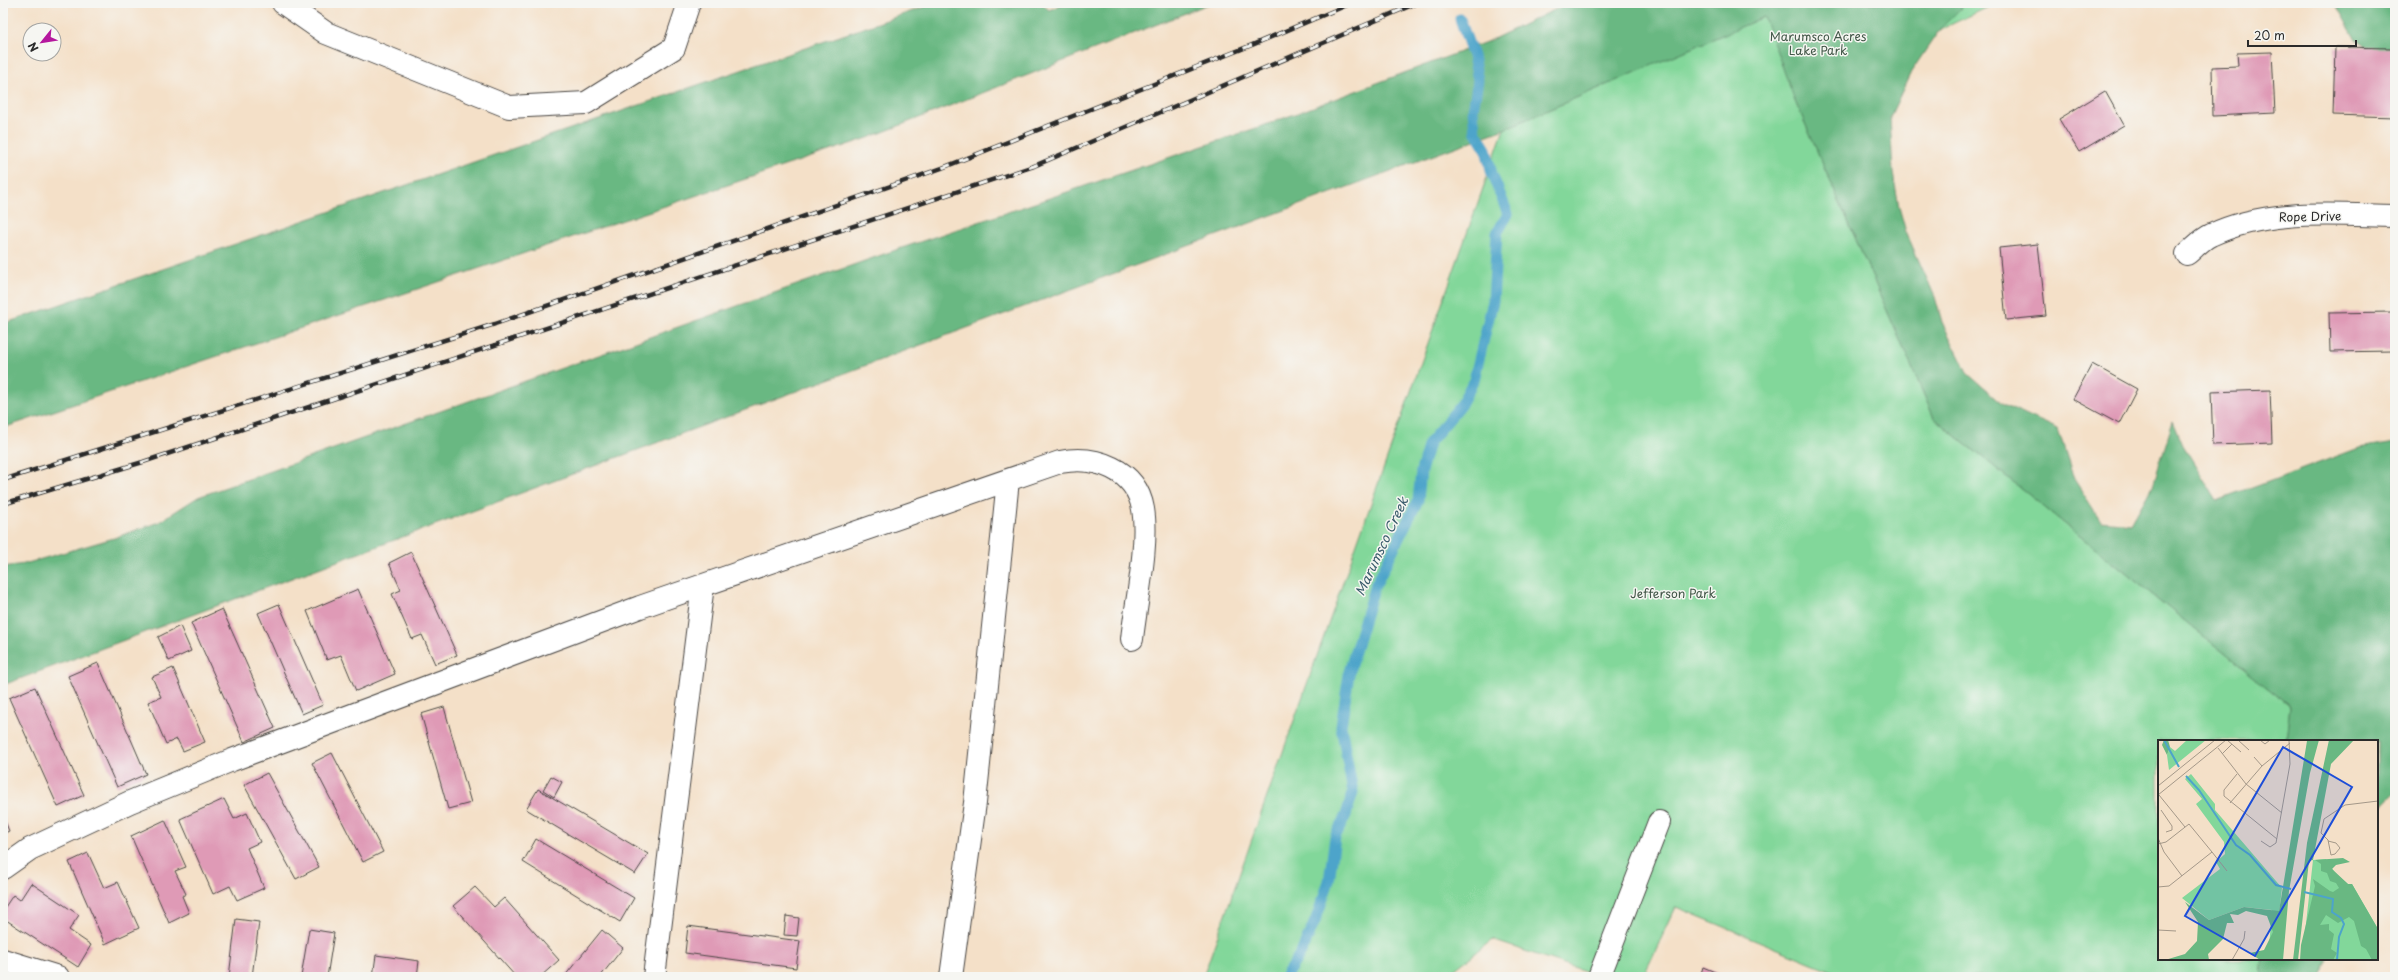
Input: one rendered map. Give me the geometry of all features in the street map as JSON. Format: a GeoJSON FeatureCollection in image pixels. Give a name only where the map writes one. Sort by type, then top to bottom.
{"type":"FeatureCollection","features":[{"type":"Feature","properties":{"kind":"street"},"geometry":{"type":"LineString","coordinates":[[283,3],[326,33],[509,107],[586,103],[674,48],[689,3]]}},
{"type":"Feature","properties":{"kind":"street","name":"Rope Drive"},"geometry":{"type":"LineString","coordinates":[[2187,254],[2209,236],[2242,223],[2279,215],[2395,216]]}},
{"type":"Feature","properties":{"kind":"street"},"geometry":{"type":"LineString","coordinates":[[3,868],[30,849],[130,802],[224,763],[640,606],[1060,462],[1084,459],[1098,462],[1115,470],[1132,486],[1143,507],[1145,531],[1132,639]]}},
{"type":"Feature","properties":{"kind":"street"},"geometry":{"type":"LineString","coordinates":[[951,977],[975,803],[1008,480]]}},
{"type":"Feature","properties":{"kind":"street"},"geometry":{"type":"LineString","coordinates":[[654,977],[703,585]]}},
{"type":"Feature","properties":{"kind":"street"},"geometry":{"type":"LineString","coordinates":[[1599,977],[1659,822]]}},
{"type":"Feature","properties":{"kind":"street"},"geometry":{"type":"LineString","coordinates":[[3,960],[58,977]]}},
{"type":"Feature","properties":{"kind":"green space"},"geometry":{"type":"Polygon","coordinates":[[[936,3],[1042,3],[1049,10],[1065,3],[1211,3],[868,138],[3,428],[3,324],[936,3]]]}},
{"type":"Feature","properties":{"kind":"green space","name":"Marumsco Acres Lake Park"},"geometry":{"type":"Polygon","coordinates":[[[1569,3],[1966,3],[1940,29],[1911,72],[1890,117],[1893,173],[1899,207],[1906,232],[1935,297],[1942,322],[1968,374],[2003,404],[2058,429],[2074,479],[2101,521],[2131,524],[2153,485],[2173,421],[2183,445],[2217,501],[2359,448],[2395,442],[2395,792],[2378,809],[2378,740],[2286,740],[2290,706],[1934,418],[1794,98],[1764,17],[1504,129],[3,685],[3,567],[24,564],[114,538],[159,522],[198,497],[887,253],[1268,124],[1489,41],[1569,3]]]}},
{"type":"Feature","properties":{"kind":"green space","name":"Jefferson Park"},"geometry":{"type":"Polygon","coordinates":[[[1795,3],[1997,3],[1794,98],[1934,418],[2290,706],[2286,740],[2158,740],[2158,960],[2263,960],[2261,977],[1846,977],[1676,907],[1643,977],[1603,977],[1492,940],[1445,977],[1203,977],[1504,129],[1795,3]]]}},
{"type":"Feature","properties":{"kind":"green space"},"geometry":{"type":"Polygon","coordinates":[[[2335,3],[2395,3],[2395,53],[2393,65],[2356,40],[2335,3]]]}},
{"type":"Feature","properties":{"kind":"green space"},"geometry":{"type":"Polygon","coordinates":[[[2263,960],[2328,960],[2320,977],[2261,977],[2263,960]]]}},
{"type":"Feature","properties":{"kind":"building"},"geometry":{"type":"Polygon","coordinates":[[[2335,47],[2395,48],[2394,117],[2333,115],[2335,47]]]}},
{"type":"Feature","properties":{"kind":"building"},"geometry":{"type":"Polygon","coordinates":[[[2272,52],[2275,113],[2213,116],[2212,67],[2238,66],[2237,53],[2272,52]]]}},
{"type":"Feature","properties":{"kind":"building"},"geometry":{"type":"Polygon","coordinates":[[[2105,91],[2124,125],[2079,152],[2059,119],[2105,91]]]}},
{"type":"Feature","properties":{"kind":"building"},"geometry":{"type":"Polygon","coordinates":[[[2038,244],[2046,316],[2006,320],[1999,248],[2038,244]]]}},
{"type":"Feature","properties":{"kind":"building"},"geometry":{"type":"Polygon","coordinates":[[[2392,312],[2393,351],[2330,352],[2329,313],[2392,312]]]}},
{"type":"Feature","properties":{"kind":"building"},"geometry":{"type":"Polygon","coordinates":[[[2092,364],[2137,389],[2119,424],[2073,399],[2092,364]]]}},
{"type":"Feature","properties":{"kind":"building"},"geometry":{"type":"Polygon","coordinates":[[[2270,390],[2272,443],[2213,445],[2211,392],[2270,390]]]}},
{"type":"Feature","properties":{"kind":"building"},"geometry":{"type":"Polygon","coordinates":[[[411,552],[457,655],[435,664],[422,635],[412,639],[392,594],[401,590],[389,563],[411,552]]]}},
{"type":"Feature","properties":{"kind":"building"},"geometry":{"type":"Polygon","coordinates":[[[358,589],[395,674],[356,691],[341,655],[327,660],[307,611],[358,589]]]}},
{"type":"Feature","properties":{"kind":"building"},"geometry":{"type":"Polygon","coordinates":[[[279,604],[323,705],[302,714],[258,613],[279,604]]]}},
{"type":"Feature","properties":{"kind":"building"},"geometry":{"type":"Polygon","coordinates":[[[222,609],[275,728],[244,742],[191,623],[222,609]]]}},
{"type":"Feature","properties":{"kind":"building"},"geometry":{"type":"Polygon","coordinates":[[[180,626],[191,651],[169,661],[158,637],[180,626]]]}},
{"type":"Feature","properties":{"kind":"building"},"geometry":{"type":"Polygon","coordinates":[[[98,663],[146,774],[117,787],[68,676],[98,663]]]}},
{"type":"Feature","properties":{"kind":"building"},"geometry":{"type":"Polygon","coordinates":[[[173,668],[205,742],[183,751],[177,739],[166,744],[148,702],[161,697],[152,677],[173,668]]]}},
{"type":"Feature","properties":{"kind":"building"},"geometry":{"type":"Polygon","coordinates":[[[35,687],[84,795],[58,807],[9,698],[35,687]]]}},
{"type":"Feature","properties":{"kind":"building"},"geometry":{"type":"Polygon","coordinates":[[[444,707],[471,803],[448,809],[421,714],[444,707]]]}},
{"type":"Feature","properties":{"kind":"building"},"geometry":{"type":"Polygon","coordinates":[[[332,753],[383,852],[363,862],[312,763],[332,753]]]}},
{"type":"Feature","properties":{"kind":"building"},"geometry":{"type":"Polygon","coordinates":[[[267,773],[319,867],[296,879],[244,785],[267,773]]]}},
{"type":"Feature","properties":{"kind":"building"},"geometry":{"type":"Polygon","coordinates":[[[551,776],[562,782],[554,797],[543,790],[551,776]]]}},
{"type":"Feature","properties":{"kind":"building"},"geometry":{"type":"Polygon","coordinates":[[[538,789],[648,854],[635,874],[526,809],[538,789]]]}},
{"type":"Feature","properties":{"kind":"building"},"geometry":{"type":"Polygon","coordinates":[[[224,799],[234,819],[247,813],[260,842],[247,848],[264,888],[237,900],[230,886],[213,894],[180,819],[224,799]]]}},
{"type":"Feature","properties":{"kind":"building"},"geometry":{"type":"Polygon","coordinates":[[[3,816],[9,831],[3,834],[3,816]]]}},
{"type":"Feature","properties":{"kind":"building"},"geometry":{"type":"Polygon","coordinates":[[[165,820],[186,867],[175,871],[186,894],[182,896],[189,913],[169,923],[131,836],[165,820]]]}},
{"type":"Feature","properties":{"kind":"building"},"geometry":{"type":"Polygon","coordinates":[[[536,839],[634,898],[620,922],[523,862],[536,839]]]}},
{"type":"Feature","properties":{"kind":"building"},"geometry":{"type":"Polygon","coordinates":[[[88,853],[104,888],[118,882],[139,928],[105,944],[69,862],[88,853]]]}},
{"type":"Feature","properties":{"kind":"building"},"geometry":{"type":"Polygon","coordinates":[[[31,883],[79,915],[69,930],[91,945],[78,967],[3,918],[3,910],[13,895],[20,900],[31,883]]]}},
{"type":"Feature","properties":{"kind":"building"},"geometry":{"type":"Polygon","coordinates":[[[475,887],[494,907],[504,898],[559,960],[540,977],[516,977],[453,906],[475,887]]]}},
{"type":"Feature","properties":{"kind":"building"},"geometry":{"type":"Polygon","coordinates":[[[786,916],[799,918],[797,936],[784,935],[786,916]]]}},
{"type":"Feature","properties":{"kind":"building"},"geometry":{"type":"Polygon","coordinates":[[[236,919],[259,922],[252,977],[229,977],[236,919]]]}},
{"type":"Feature","properties":{"kind":"building"},"geometry":{"type":"Polygon","coordinates":[[[688,926],[800,941],[796,968],[685,953],[688,926]]]}},
{"type":"Feature","properties":{"kind":"building"},"geometry":{"type":"Polygon","coordinates":[[[309,929],[334,933],[327,977],[301,977],[309,929]]]}},
{"type":"Feature","properties":{"kind":"building"},"geometry":{"type":"Polygon","coordinates":[[[602,930],[623,948],[600,977],[564,977],[602,930]]]}},
{"type":"Feature","properties":{"kind":"building"},"geometry":{"type":"Polygon","coordinates":[[[376,955],[419,961],[417,977],[373,977],[376,955]]]}},
{"type":"Feature","properties":{"kind":"building"},"geometry":{"type":"Polygon","coordinates":[[[1703,967],[1727,977],[1700,977],[1703,967]]]}},
{"type":"Feature","properties":{"kind":"waterway","name":"Marumsco Creek"},"geometry":{"type":"LineString","coordinates":[[1285,977],[1302,951],[1316,919],[1329,881],[1335,837],[1346,815],[1353,792],[1341,726],[1350,668],[1374,588],[1418,500],[1421,471],[1429,443],[1460,406],[1474,380],[1493,301],[1497,233],[1508,214],[1492,174],[1486,149],[1475,131],[1473,110],[1478,80],[1473,56],[1460,19]]}},
{"type":"Feature","properties":{"kind":"railway"},"geometry":{"type":"LineString","coordinates":[[3,480],[495,324],[942,168],[1252,45],[1352,3]]}},
{"type":"Feature","properties":{"kind":"railway"},"geometry":{"type":"LineString","coordinates":[[3,504],[143,462],[1034,166],[1417,3]]}}]}
